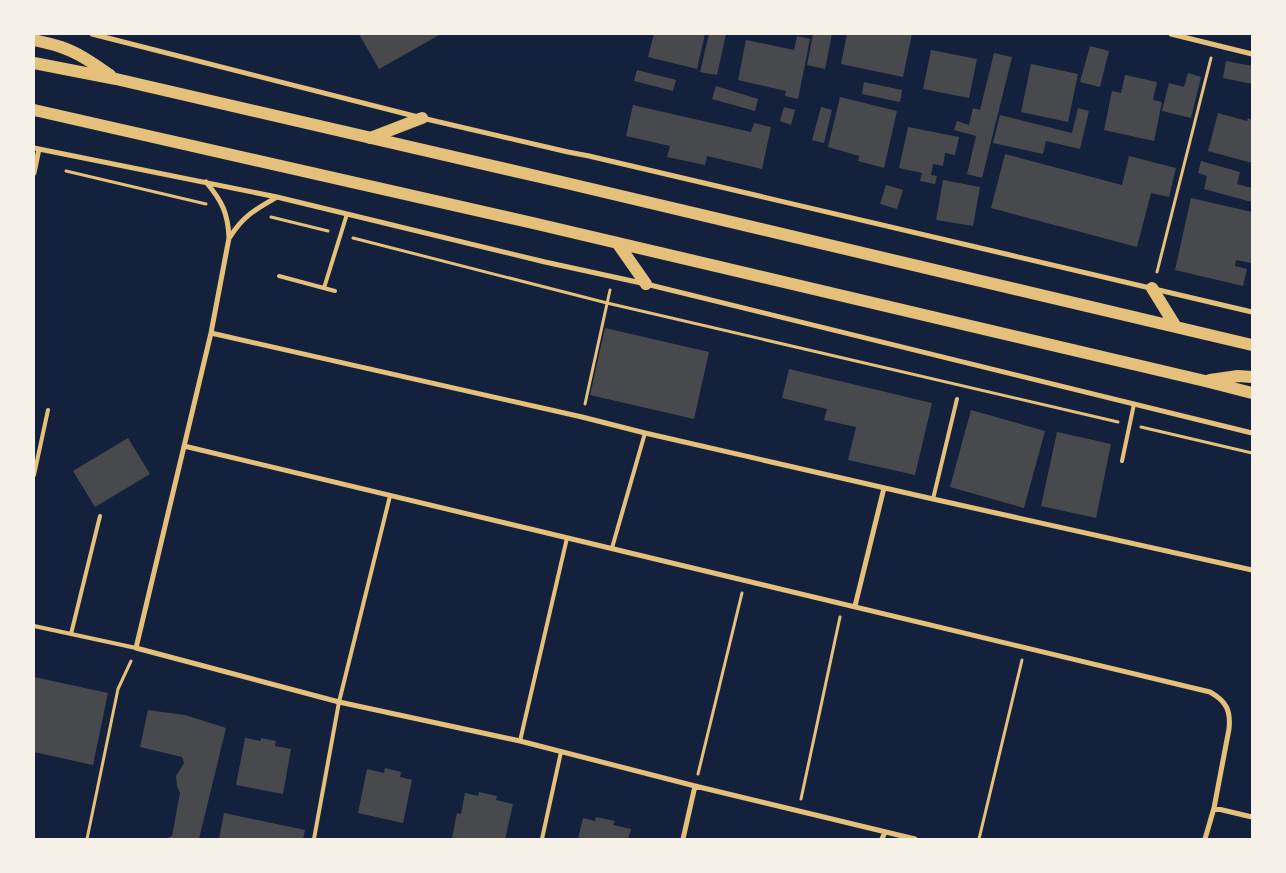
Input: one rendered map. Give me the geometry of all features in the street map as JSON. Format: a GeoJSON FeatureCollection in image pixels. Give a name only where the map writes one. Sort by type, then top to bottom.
{"type":"FeatureCollection","features":[{"type":"Feature","properties":{"kind":"main road"},"geometry":{"type":"LineString","coordinates":[[34,40],[59,46],[70,51],[88,60],[116,79]]}},
{"type":"Feature","properties":{"kind":"main road"},"geometry":{"type":"LineString","coordinates":[[34,62],[116,79],[575,185],[1252,345]]}},
{"type":"Feature","properties":{"kind":"main road"},"geometry":{"type":"LineString","coordinates":[[34,110],[517,220],[1252,393]]}},
{"type":"Feature","properties":{"kind":"main road"},"geometry":{"type":"LineString","coordinates":[[370,138],[422,118]]}},
{"type":"Feature","properties":{"kind":"main road"},"geometry":{"type":"LineString","coordinates":[[618,244],[646,284]]}},
{"type":"Feature","properties":{"kind":"main road"},"geometry":{"type":"LineString","coordinates":[[1152,288],[1176,327]]}},
{"type":"Feature","properties":{"kind":"main road"},"geometry":{"type":"LineString","coordinates":[[1205,381],[1230,377],[1252,377]]}},
{"type":"Feature","properties":{"kind":"street"},"geometry":{"type":"LineString","coordinates":[[92,34],[422,118],[1252,312]]}},
{"type":"Feature","properties":{"kind":"street"},"geometry":{"type":"LineString","coordinates":[[1171,34],[1252,54]]}},
{"type":"Feature","properties":{"kind":"street"},"geometry":{"type":"LineString","coordinates":[[34,173],[36,148],[277,197],[545,262],[613,276],[1252,433]]}},
{"type":"Feature","properties":{"kind":"street"},"geometry":{"type":"LineString","coordinates":[[206,182],[217,195],[224,209],[229,223],[230,238],[212,333],[136,648],[339,702],[520,741],[694,786],[915,839]]}},
{"type":"Feature","properties":{"kind":"street"},"geometry":{"type":"LineString","coordinates":[[230,238],[236,228],[252,212],[277,197]]}},
{"type":"Feature","properties":{"kind":"street"},"geometry":{"type":"LineString","coordinates":[[212,333],[884,488],[1252,570]]}},
{"type":"Feature","properties":{"kind":"street"},"geometry":{"type":"LineString","coordinates":[[184,446],[1210,692],[1220,698],[1227,706],[1230,718],[1214,808],[1205,839]]}},
{"type":"Feature","properties":{"kind":"street"},"geometry":{"type":"LineString","coordinates":[[855,606],[884,488]]}},
{"type":"Feature","properties":{"kind":"street"},"geometry":{"type":"LineString","coordinates":[[683,839],[694,786]]}},
{"type":"Feature","properties":{"kind":"street"},"geometry":{"type":"LineString","coordinates":[[1214,808],[1252,818]]}},
{"type":"Feature","properties":{"kind":"street"},"geometry":{"type":"LineString","coordinates":[[882,839],[885,832]]}},
{"type":"Feature","properties":{"kind":"lane"},"geometry":{"type":"LineString","coordinates":[[324,288],[347,214]]}},
{"type":"Feature","properties":{"kind":"lane"},"geometry":{"type":"LineString","coordinates":[[279,276],[335,291]]}},
{"type":"Feature","properties":{"kind":"lane"},"geometry":{"type":"LineString","coordinates":[[933,499],[957,399]]}},
{"type":"Feature","properties":{"kind":"lane"},"geometry":{"type":"LineString","coordinates":[[1122,461],[1134,404]]}},
{"type":"Feature","properties":{"kind":"lane"},"geometry":{"type":"LineString","coordinates":[[34,475],[48,410]]}},
{"type":"Feature","properties":{"kind":"lane"},"geometry":{"type":"LineString","coordinates":[[612,548],[645,433]]}},
{"type":"Feature","properties":{"kind":"lane"},"geometry":{"type":"LineString","coordinates":[[314,839],[339,702],[390,496]]}},
{"type":"Feature","properties":{"kind":"lane"},"geometry":{"type":"LineString","coordinates":[[71,634],[100,516]]}},
{"type":"Feature","properties":{"kind":"lane"},"geometry":{"type":"LineString","coordinates":[[520,741],[567,538]]}},
{"type":"Feature","properties":{"kind":"lane"},"geometry":{"type":"LineString","coordinates":[[34,626],[136,648]]}},
{"type":"Feature","properties":{"kind":"lane"},"geometry":{"type":"LineString","coordinates":[[542,839],[561,752]]}},
{"type":"Feature","properties":{"kind":"path"},"geometry":{"type":"LineString","coordinates":[[1152,288],[1214,45]]}},
{"type":"Feature","properties":{"kind":"path"},"geometry":{"type":"LineString","coordinates":[[36,164],[224,209]]}},
{"type":"Feature","properties":{"kind":"path"},"geometry":{"type":"LineString","coordinates":[[252,212],[607,303],[1252,453]]}},
{"type":"Feature","properties":{"kind":"path"},"geometry":{"type":"LineString","coordinates":[[582,417],[613,276]]}},
{"type":"Feature","properties":{"kind":"path"},"geometry":{"type":"LineString","coordinates":[[694,786],[746,580]]}},
{"type":"Feature","properties":{"kind":"path"},"geometry":{"type":"LineString","coordinates":[[798,811],[843,604]]}},
{"type":"Feature","properties":{"kind":"path"},"geometry":{"type":"LineString","coordinates":[[979,839],[1025,647]]}},
{"type":"Feature","properties":{"kind":"path"},"geometry":{"type":"LineString","coordinates":[[87,839],[118,689],[136,648]]}},
{"type":"Feature","properties":{"kind":"building"},"geometry":{"type":"Polygon","coordinates":[[[359,34],[441,34],[379,69],[359,34]]]}},
{"type":"Feature","properties":{"kind":"building"},"geometry":{"type":"Polygon","coordinates":[[[654,34],[705,34],[697,69],[648,57],[654,34]]]}},
{"type":"Feature","properties":{"kind":"building"},"geometry":{"type":"Polygon","coordinates":[[[709,34],[726,34],[717,75],[700,72],[709,34]]]}},
{"type":"Feature","properties":{"kind":"building"},"geometry":{"type":"Polygon","coordinates":[[[813,34],[832,34],[825,69],[807,65],[813,34]]]}},
{"type":"Feature","properties":{"kind":"building"},"geometry":{"type":"Polygon","coordinates":[[[847,34],[912,34],[903,77],[841,64],[847,34]]]}},
{"type":"Feature","properties":{"kind":"building"},"geometry":{"type":"Polygon","coordinates":[[[797,36],[810,39],[798,99],[785,96],[786,91],[738,80],[746,40],[794,50],[797,36]]]}},
{"type":"Feature","properties":{"kind":"building"},"geometry":{"type":"Polygon","coordinates":[[[1090,46],[1109,51],[1100,87],[1080,82],[1090,46]]]}},
{"type":"Feature","properties":{"kind":"building"},"geometry":{"type":"Polygon","coordinates":[[[931,50],[977,59],[969,98],[923,89],[931,50]]]}},
{"type":"Feature","properties":{"kind":"building"},"geometry":{"type":"Polygon","coordinates":[[[994,53],[1012,57],[982,178],[967,174],[976,136],[954,130],[957,121],[969,125],[973,108],[980,110],[994,53]]]}},
{"type":"Feature","properties":{"kind":"building"},"geometry":{"type":"Polygon","coordinates":[[[1226,61],[1252,66],[1252,84],[1223,78],[1226,61]]]}},
{"type":"Feature","properties":{"kind":"building"},"geometry":{"type":"Polygon","coordinates":[[[1031,64],[1078,74],[1068,122],[1021,112],[1031,64]]]}},
{"type":"Feature","properties":{"kind":"building"},"geometry":{"type":"Polygon","coordinates":[[[637,70],[676,80],[673,91],[634,81],[637,70]]]}},
{"type":"Feature","properties":{"kind":"building"},"geometry":{"type":"Polygon","coordinates":[[[1188,73],[1201,77],[1191,118],[1162,111],[1169,83],[1184,87],[1188,73]]]}},
{"type":"Feature","properties":{"kind":"building"},"geometry":{"type":"Polygon","coordinates":[[[1125,75],[1157,82],[1153,100],[1162,102],[1154,141],[1104,130],[1112,91],[1121,93],[1125,75]]]}},
{"type":"Feature","properties":{"kind":"building"},"geometry":{"type":"Polygon","coordinates":[[[864,82],[902,90],[900,102],[862,94],[864,82]]]}},
{"type":"Feature","properties":{"kind":"building"},"geometry":{"type":"Polygon","coordinates":[[[716,86],[758,99],[755,111],[712,99],[716,86]]]}},
{"type":"Feature","properties":{"kind":"building"},"geometry":{"type":"Polygon","coordinates":[[[840,97],[897,111],[884,168],[858,161],[859,156],[828,147],[840,97]]]}},
{"type":"Feature","properties":{"kind":"building"},"geometry":{"type":"Polygon","coordinates":[[[633,105],[751,132],[754,123],[771,127],[762,169],[707,156],[705,165],[667,157],[670,146],[626,136],[633,105]]]}},
{"type":"Feature","properties":{"kind":"building"},"geometry":{"type":"Polygon","coordinates":[[[784,107],[795,110],[791,125],[780,121],[784,107]]]}},
{"type":"Feature","properties":{"kind":"building"},"geometry":{"type":"Polygon","coordinates":[[[821,107],[832,110],[824,143],[812,140],[821,107]]]}},
{"type":"Feature","properties":{"kind":"building"},"geometry":{"type":"Polygon","coordinates":[[[1078,108],[1089,111],[1080,149],[1046,141],[1043,154],[993,143],[1000,115],[1072,133],[1078,108]]]}},
{"type":"Feature","properties":{"kind":"building"},"geometry":{"type":"Polygon","coordinates":[[[1218,113],[1247,121],[1248,118],[1252,120],[1252,163],[1208,151],[1218,113]]]}},
{"type":"Feature","properties":{"kind":"building"},"geometry":{"type":"Polygon","coordinates":[[[908,127],[959,137],[955,155],[945,153],[943,166],[933,164],[931,175],[937,176],[935,184],[920,181],[922,173],[899,168],[908,127]]]}},
{"type":"Feature","properties":{"kind":"building"},"geometry":{"type":"Polygon","coordinates":[[[1005,154],[1122,185],[1129,156],[1176,168],[1169,197],[1151,193],[1137,247],[991,208],[1005,154]]]}},
{"type":"Feature","properties":{"kind":"building"},"geometry":{"type":"Polygon","coordinates":[[[1201,161],[1240,172],[1237,184],[1252,188],[1252,202],[1204,189],[1207,176],[1198,173],[1201,161]]]}},
{"type":"Feature","properties":{"kind":"building"},"geometry":{"type":"Polygon","coordinates":[[[943,180],[980,187],[973,226],[936,220],[943,180]]]}},
{"type":"Feature","properties":{"kind":"building"},"geometry":{"type":"Polygon","coordinates":[[[886,185],[903,190],[897,209],[880,204],[886,185]]]}},
{"type":"Feature","properties":{"kind":"building"},"geometry":{"type":"Polygon","coordinates":[[[1191,198],[1252,212],[1252,263],[1236,260],[1235,266],[1247,269],[1243,286],[1175,270],[1191,198]]]}},
{"type":"Feature","properties":{"kind":"building"},"geometry":{"type":"Polygon","coordinates":[[[605,328],[709,352],[694,419],[590,395],[605,328]]]}},
{"type":"Feature","properties":{"kind":"building"},"geometry":{"type":"Polygon","coordinates":[[[789,369],[932,403],[915,475],[848,460],[856,427],[824,420],[827,409],[782,398],[789,369]]]}},
{"type":"Feature","properties":{"kind":"building"},"geometry":{"type":"Polygon","coordinates":[[[971,410],[1045,431],[1024,508],[950,487],[971,410]]]}},
{"type":"Feature","properties":{"kind":"building"},"geometry":{"type":"Polygon","coordinates":[[[1057,432],[1111,444],[1096,518],[1041,506],[1057,432]]]}},
{"type":"Feature","properties":{"kind":"building"},"geometry":{"type":"Polygon","coordinates":[[[128,438],[150,474],[95,507],[73,471],[128,438]]]}},
{"type":"Feature","properties":{"kind":"building"},"geometry":{"type":"Polygon","coordinates":[[[34,677],[108,693],[93,765],[34,752],[34,677]]]}},
{"type":"Feature","properties":{"kind":"building"},"geometry":{"type":"Polygon","coordinates":[[[148,710],[185,715],[226,728],[199,839],[164,839],[172,836],[180,793],[176,776],[184,763],[182,757],[140,747],[148,710]]]}},
{"type":"Feature","properties":{"kind":"building"},"geometry":{"type":"Polygon","coordinates":[[[245,738],[261,741],[261,738],[276,741],[275,746],[291,749],[283,794],[236,785],[245,738]]]}},
{"type":"Feature","properties":{"kind":"building"},"geometry":{"type":"Polygon","coordinates":[[[385,768],[401,772],[400,777],[412,780],[403,823],[358,813],[367,769],[384,773],[385,768]]]}},
{"type":"Feature","properties":{"kind":"building"},"geometry":{"type":"Polygon","coordinates":[[[479,792],[497,796],[496,800],[513,804],[505,839],[452,838],[457,813],[461,814],[465,793],[478,796],[479,792]]]}},
{"type":"Feature","properties":{"kind":"building"},"geometry":{"type":"Polygon","coordinates":[[[224,813],[305,830],[303,839],[219,839],[224,813]]]}},
{"type":"Feature","properties":{"kind":"building"},"geometry":{"type":"Polygon","coordinates":[[[596,817],[615,821],[613,825],[631,829],[628,839],[578,839],[583,818],[595,821],[596,817]]]}}]}
